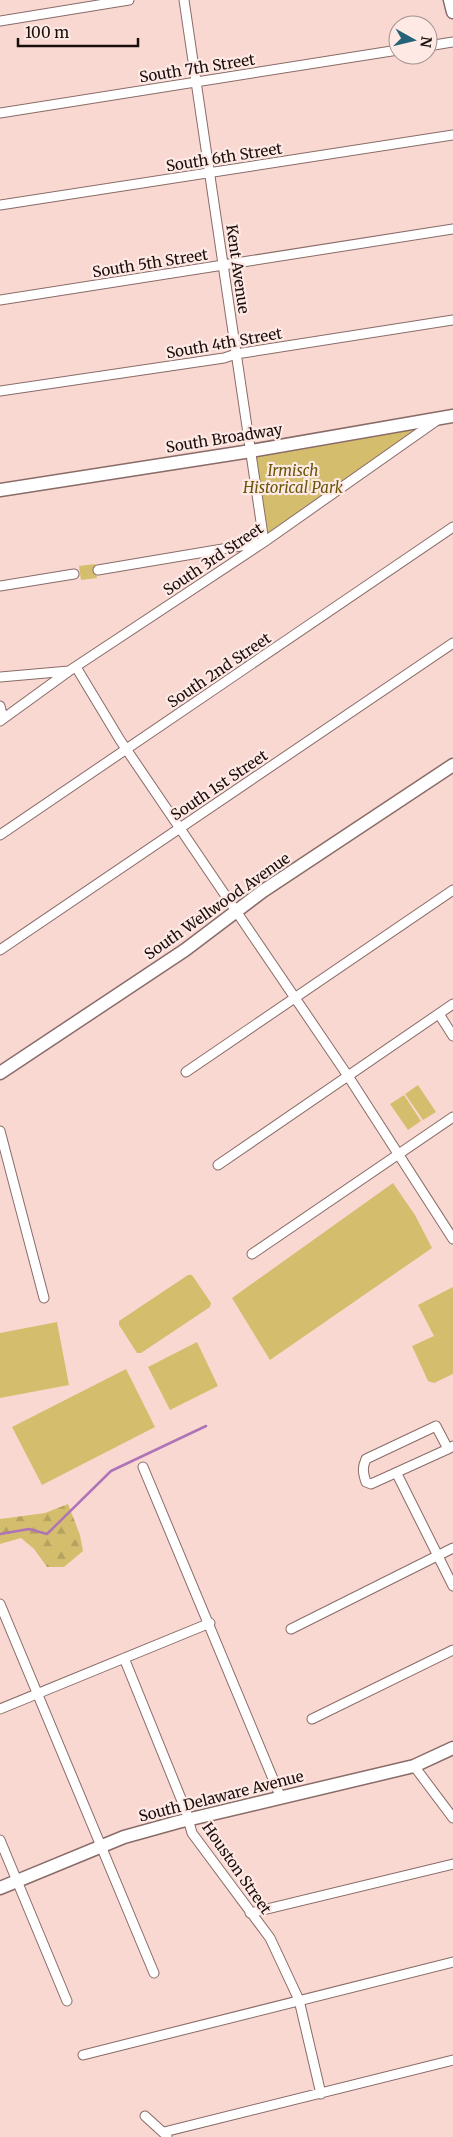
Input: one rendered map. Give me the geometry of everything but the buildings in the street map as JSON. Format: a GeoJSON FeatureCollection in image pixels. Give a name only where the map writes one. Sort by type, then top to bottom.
{"type":"FeatureCollection","features":[{"type":"Feature","properties":{"kind":"street"},"geometry":{"type":"LineString","coordinates":[[0,21],[129,0]]}},
{"type":"Feature","properties":{"kind":"street","name":"Kent Avenue"},"geometry":{"type":"LineString","coordinates":[[184,0],[264,542]]}},
{"type":"Feature","properties":{"kind":"street"},"geometry":{"type":"LineString","coordinates":[[450,0],[453,12]]}},
{"type":"Feature","properties":{"kind":"street"},"geometry":{"type":"LineString","coordinates":[[438,44],[453,42]]}},
{"type":"Feature","properties":{"kind":"street","name":"South 7th Street"},"geometry":{"type":"LineString","coordinates":[[0,113],[388,52]]}},
{"type":"Feature","properties":{"kind":"street","name":"South 6th Street"},"geometry":{"type":"LineString","coordinates":[[0,205],[453,135]]}},
{"type":"Feature","properties":{"kind":"street","name":"South 5th Street"},"geometry":{"type":"LineString","coordinates":[[0,300],[453,229]]}},
{"type":"Feature","properties":{"kind":"street","name":"South 4th Street"},"geometry":{"type":"LineString","coordinates":[[0,392],[224,358],[236,354],[453,320]]}},
{"type":"Feature","properties":{"kind":"street","name":"South Broadway"},"geometry":{"type":"LineString","coordinates":[[0,490],[251,451],[447,417]]}},
{"type":"Feature","properties":{"kind":"street","name":"South 3rd Street"},"geometry":{"type":"LineString","coordinates":[[2,719],[73,669],[447,417]]}},
{"type":"Feature","properties":{"kind":"street","name":"South 2nd Street"},"geometry":{"type":"LineString","coordinates":[[0,835],[453,527]]}},
{"type":"Feature","properties":{"kind":"street"},"geometry":{"type":"LineString","coordinates":[[98,570],[264,542]]}},
{"type":"Feature","properties":{"kind":"street"},"geometry":{"type":"LineString","coordinates":[[0,586],[74,574]]}},
{"type":"Feature","properties":{"kind":"street","name":"South 1st Street"},"geometry":{"type":"LineString","coordinates":[[0,950],[453,643]]}},
{"type":"Feature","properties":{"kind":"street"},"geometry":{"type":"LineString","coordinates":[[0,677],[73,669],[348,1076],[453,1239]]}},
{"type":"Feature","properties":{"kind":"street"},"geometry":{"type":"LineString","coordinates":[[0,706],[2,719]]}},
{"type":"Feature","properties":{"kind":"street","name":"South Wellwood Avenue"},"geometry":{"type":"LineString","coordinates":[[0,1073],[184,950],[236,909],[453,765]]}},
{"type":"Feature","properties":{"kind":"street"},"geometry":{"type":"LineString","coordinates":[[186,1072],[453,890]]}},
{"type":"Feature","properties":{"kind":"street"},"geometry":{"type":"LineString","coordinates":[[218,1165],[453,1004]]}},
{"type":"Feature","properties":{"kind":"street"},"geometry":{"type":"LineString","coordinates":[[439,1014],[453,1036]]}},
{"type":"Feature","properties":{"kind":"street"},"geometry":{"type":"LineString","coordinates":[[252,1254],[453,1116]]}},
{"type":"Feature","properties":{"kind":"street"},"geometry":{"type":"LineString","coordinates":[[0,1131],[44,1298]]}},
{"type":"Feature","properties":{"kind":"street"},"geometry":{"type":"LineString","coordinates":[[436,1426],[450,1448],[397,1474],[369,1484],[364,1478],[363,1466],[366,1459],[436,1426]]}},
{"type":"Feature","properties":{"kind":"street"},"geometry":{"type":"LineString","coordinates":[[143,1467],[210,1623],[281,1798]]}},
{"type":"Feature","properties":{"kind":"street"},"geometry":{"type":"LineString","coordinates":[[397,1474],[453,1586]]}},
{"type":"Feature","properties":{"kind":"street"},"geometry":{"type":"LineString","coordinates":[[291,1629],[453,1548]]}},
{"type":"Feature","properties":{"kind":"street"},"geometry":{"type":"LineString","coordinates":[[0,1604],[154,1973]]}},
{"type":"Feature","properties":{"kind":"street"},"geometry":{"type":"LineString","coordinates":[[0,1709],[210,1623]]}},
{"type":"Feature","properties":{"kind":"street"},"geometry":{"type":"LineString","coordinates":[[312,1719],[453,1650]]}},
{"type":"Feature","properties":{"kind":"street","name":"Houston Street"},"geometry":{"type":"LineString","coordinates":[[124,1658],[189,1820],[192,1833],[270,1938],[299,2000],[321,2094]]}},
{"type":"Feature","properties":{"kind":"street","name":"South Delaware Avenue"},"geometry":{"type":"LineString","coordinates":[[0,1888],[124,1837],[414,1766],[453,1748]]}},
{"type":"Feature","properties":{"kind":"street"},"geometry":{"type":"LineString","coordinates":[[414,1766],[453,1818]]}},
{"type":"Feature","properties":{"kind":"street"},"geometry":{"type":"LineString","coordinates":[[0,1840],[67,2000]]}},
{"type":"Feature","properties":{"kind":"street"},"geometry":{"type":"LineString","coordinates":[[250,1913],[453,1864]]}},
{"type":"Feature","properties":{"kind":"street"},"geometry":{"type":"LineString","coordinates":[[83,2055],[453,1962]]}},
{"type":"Feature","properties":{"kind":"street"},"geometry":{"type":"LineString","coordinates":[[145,2116],[166,2135],[453,2060]]}},
{"type":"Feature","properties":{"kind":"green space","name":"Irmisch Historical Park"},"geometry":{"type":"Polygon","coordinates":[[[427,423],[268,533],[256,455],[427,423]]]}},
{"type":"Feature","properties":{"kind":"green space"},"geometry":{"type":"Polygon","coordinates":[[[95,564],[97,578],[81,580],[79,566],[95,564]]]}},
{"type":"Feature","properties":{"kind":"green space"},"geometry":{"type":"Polygon","coordinates":[[[418,1085],[436,1112],[423,1120],[405,1094],[418,1085]]]}},
{"type":"Feature","properties":{"kind":"green space"},"geometry":{"type":"Polygon","coordinates":[[[404,1095],[421,1121],[408,1130],[390,1104],[404,1095]]]}},
{"type":"Feature","properties":{"kind":"green space"},"geometry":{"type":"Polygon","coordinates":[[[393,1183],[415,1215],[432,1248],[270,1360],[232,1298],[393,1183]]]}},
{"type":"Feature","properties":{"kind":"green space"},"geometry":{"type":"Polygon","coordinates":[[[188,1275],[192,1275],[211,1303],[210,1307],[141,1353],[137,1353],[119,1325],[119,1321],[188,1275]]]}},
{"type":"Feature","properties":{"kind":"green space"},"geometry":{"type":"Polygon","coordinates":[[[453,1287],[453,1374],[434,1383],[428,1381],[412,1346],[434,1336],[418,1305],[453,1287]]]}},
{"type":"Feature","properties":{"kind":"green space"},"geometry":{"type":"Polygon","coordinates":[[[57,1322],[69,1385],[0,1398],[0,1333],[57,1322]]]}},
{"type":"Feature","properties":{"kind":"green space"},"geometry":{"type":"Polygon","coordinates":[[[197,1342],[218,1386],[170,1410],[148,1367],[197,1342]]]}},
{"type":"Feature","properties":{"kind":"green space"},"geometry":{"type":"Polygon","coordinates":[[[126,1369],[155,1427],[42,1485],[12,1427],[126,1369]]]}},
{"type":"Feature","properties":{"kind":"green space"},"geometry":{"type":"Polygon","coordinates":[[[68,1504],[80,1535],[83,1551],[64,1567],[47,1567],[34,1549],[21,1538],[0,1544],[0,1519],[45,1513],[68,1504]]]}},
{"type":"Feature","properties":{"kind":"waterway"},"geometry":{"type":"LineString","coordinates":[[0,1534],[29,1529],[47,1534],[111,1471],[206,1426]]}}]}
